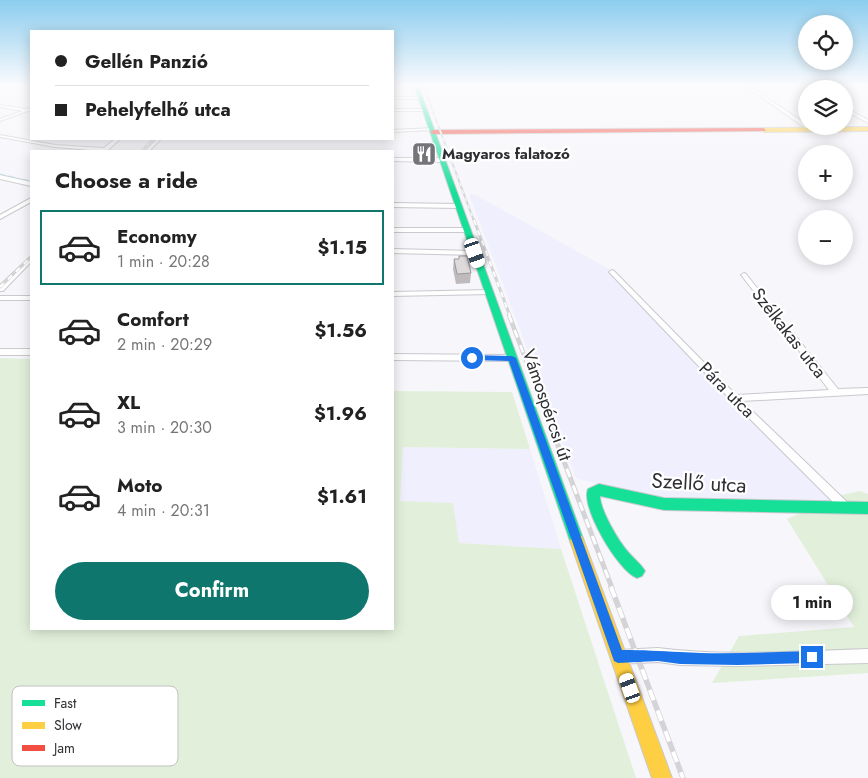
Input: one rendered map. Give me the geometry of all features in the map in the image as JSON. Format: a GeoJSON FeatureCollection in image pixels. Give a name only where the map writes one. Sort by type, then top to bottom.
{"type":"FeatureCollection","features":[{"type":"Feature","properties":{"kind":"main road","name":"Vámospércsi út"},"geometry":{"type":"LineString","coordinates":[[430,121],[662,778]]}},
{"type":"Feature","properties":{"kind":"main road"},"geometry":{"type":"LineString","coordinates":[[433,131],[798,129]]}},
{"type":"Feature","properties":{"kind":"main road"},"geometry":{"type":"LineString","coordinates":[[853,129],[868,129]]}},
{"type":"Feature","properties":{"kind":"main road","name":"Szellő utca"},"geometry":{"type":"LineString","coordinates":[[637,571],[628,566],[621,557],[592,499],[593,493],[599,490],[664,504],[844,506],[868,508]]}},
{"type":"Feature","properties":{"kind":"street"},"geometry":{"type":"LineString","coordinates":[[394,131],[433,131]]}},
{"type":"Feature","properties":{"kind":"street"},"geometry":{"type":"LineString","coordinates":[[0,136],[55,146],[94,150]]}},
{"type":"Feature","properties":{"kind":"street"},"geometry":{"type":"LineString","coordinates":[[105,150],[117,140]]}},
{"type":"Feature","properties":{"kind":"street"},"geometry":{"type":"LineString","coordinates":[[149,150],[158,140]]}},
{"type":"Feature","properties":{"kind":"street"},"geometry":{"type":"LineString","coordinates":[[394,159],[443,160]]}},
{"type":"Feature","properties":{"kind":"street"},"geometry":{"type":"LineString","coordinates":[[0,177],[30,184]]}},
{"type":"Feature","properties":{"kind":"street"},"geometry":{"type":"LineString","coordinates":[[0,217],[30,201]]}},
{"type":"Feature","properties":{"kind":"street"},"geometry":{"type":"LineString","coordinates":[[394,205],[459,206]]}},
{"type":"Feature","properties":{"kind":"street"},"geometry":{"type":"LineString","coordinates":[[394,230],[468,230]]}},
{"type":"Feature","properties":{"kind":"street"},"geometry":{"type":"LineString","coordinates":[[394,251],[475,253]]}},
{"type":"Feature","properties":{"kind":"street"},"geometry":{"type":"LineString","coordinates":[[0,289],[30,260]]}},
{"type":"Feature","properties":{"kind":"street","name":"Pára utca"},"geometry":{"type":"LineString","coordinates":[[612,272],[734,398],[844,506]]}},
{"type":"Feature","properties":{"kind":"street","name":"Szélkakas utca"},"geometry":{"type":"LineString","coordinates":[[744,275],[835,391]]}},
{"type":"Feature","properties":{"kind":"street"},"geometry":{"type":"LineString","coordinates":[[394,294],[489,292]]}},
{"type":"Feature","properties":{"kind":"street"},"geometry":{"type":"LineString","coordinates":[[0,298],[30,298]]}},
{"type":"Feature","properties":{"kind":"street"},"geometry":{"type":"LineString","coordinates":[[0,352],[30,352]]}},
{"type":"Feature","properties":{"kind":"street"},"geometry":{"type":"LineString","coordinates":[[394,357],[512,358]]}},
{"type":"Feature","properties":{"kind":"street"},"geometry":{"type":"LineString","coordinates":[[734,398],[835,391],[868,391]]}},
{"type":"Feature","properties":{"kind":"street"},"geometry":{"type":"LineString","coordinates":[[618,656],[658,655],[680,658],[738,659],[868,656]]}},
{"type":"Feature","properties":{"kind":"shaded area"},"geometry":{"type":"Polygon","coordinates":[[[469,194],[476,195],[609,269],[838,496],[827,501],[663,501],[576,478],[469,194]]]}},
{"type":"Feature","properties":{"kind":"shaded area"},"geometry":{"type":"Polygon","coordinates":[[[403,447],[530,449],[561,549],[459,543],[399,501],[403,447]]]}},
{"type":"Feature","properties":{"kind":"green space"},"geometry":{"type":"Polygon","coordinates":[[[0,358],[30,359],[30,630],[394,630],[394,391],[512,392],[530,449],[403,447],[400,501],[453,503],[459,543],[561,549],[636,778],[0,778],[0,358]]]}},
{"type":"Feature","properties":{"kind":"green space"},"geometry":{"type":"Polygon","coordinates":[[[860,491],[868,494],[868,673],[712,683],[739,636],[854,627],[787,519],[838,496],[860,491]]]}},
{"type":"Feature","properties":{"kind":"building"},"geometry":{"type":"Polygon","coordinates":[[[459,256],[467,256],[471,273],[457,274],[454,259],[459,259],[459,256]]]}},
{"type":"Feature","properties":{"kind":"waterway"},"geometry":{"type":"LineString","coordinates":[[0,174],[4,175]]}},
{"type":"Feature","properties":{"kind":"waterway"},"geometry":{"type":"LineString","coordinates":[[9,176],[16,178]]}},
{"type":"Feature","properties":{"kind":"waterway"},"geometry":{"type":"LineString","coordinates":[[19,179],[28,180]]}},
{"type":"Feature","properties":{"kind":"waterway"},"geometry":{"type":"LineString","coordinates":[[13,208],[18,205]]}},
{"type":"Feature","properties":{"kind":"waterway"},"geometry":{"type":"LineString","coordinates":[[2,214],[10,209]]}},
{"type":"Feature","properties":{"kind":"railway"},"geometry":{"type":"LineString","coordinates":[[437,121],[474,221]]}},
{"type":"Feature","properties":{"kind":"railway"},"geometry":{"type":"LineString","coordinates":[[142,150],[152,140]]}},
{"type":"Feature","properties":{"kind":"railway"},"geometry":{"type":"LineString","coordinates":[[474,220],[510,316]]}},
{"type":"Feature","properties":{"kind":"railway"},"geometry":{"type":"LineString","coordinates":[[0,287],[30,258]]}},
{"type":"Feature","properties":{"kind":"railway"},"geometry":{"type":"LineString","coordinates":[[509,315],[555,437]]}},
{"type":"Feature","properties":{"kind":"railway"},"geometry":{"type":"LineString","coordinates":[[554,435],[612,588]]}},
{"type":"Feature","properties":{"kind":"railway"},"geometry":{"type":"LineString","coordinates":[[611,587],[683,778]]}},
{"type":"Feature","properties":{"kind":"traffic: fast"},"geometry":{"type":"LineString","coordinates":[[429,121],[577,541]]}},
{"type":"Feature","properties":{"kind":"traffic: fast"},"geometry":{"type":"LineString","coordinates":[[637,571],[622,556],[610,538],[593,499],[593,493],[599,490],[664,504],[868,508]]}},
{"type":"Feature","properties":{"kind":"traffic: slow"},"geometry":{"type":"LineString","coordinates":[[764,130],[868,129]]}},
{"type":"Feature","properties":{"kind":"traffic: slow"},"geometry":{"type":"LineString","coordinates":[[577,541],[662,778]]}},
{"type":"Feature","properties":{"kind":"traffic: jam"},"geometry":{"type":"LineString","coordinates":[[433,132],[764,130]]}},
{"type":"Feature","properties":{"kind":"place","name":"Magyaros falatozó"},"geometry":{"type":"Point","coordinates":[424,154]}},
{"type":"Feature","properties":{"kind":"route"},"geometry":{"type":"LineString","coordinates":[[472,358],[512,358],[618,656],[658,655],[680,658],[738,659],[812,657]]}}]}
